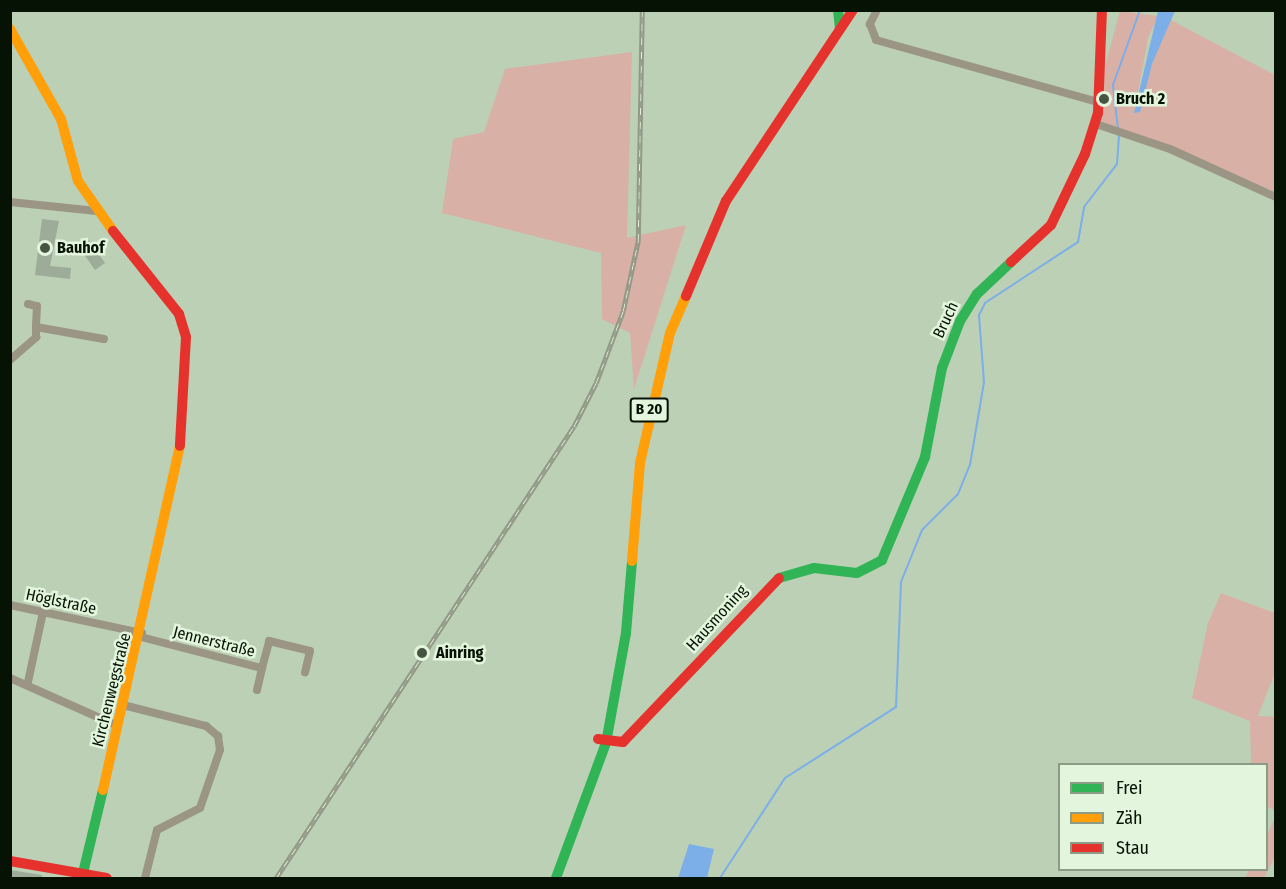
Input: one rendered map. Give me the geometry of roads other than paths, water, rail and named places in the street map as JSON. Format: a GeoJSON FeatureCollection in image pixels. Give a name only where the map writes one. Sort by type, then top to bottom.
{"type":"FeatureCollection","features":[{"type":"Feature","properties":{"kind":"street"},"geometry":{"type":"LineString","coordinates":[[838,10],[840,29]]}},
{"type":"Feature","properties":{"kind":"street","name":"B 20"},"geometry":{"type":"LineString","coordinates":[[556,879],[602,741],[626,633],[637,487],[650,404],[681,302],[726,201],[853,10]]}},
{"type":"Feature","properties":{"kind":"street"},"geometry":{"type":"LineString","coordinates":[[878,10],[870,24],[876,40],[1098,102]]}},
{"type":"Feature","properties":{"kind":"street","name":"Bruch"},"geometry":{"type":"LineString","coordinates":[[882,560],[925,457],[942,368],[960,321],[977,294],[1051,225],[1096,124],[1102,10]]}},
{"type":"Feature","properties":{"kind":"street","name":"Kirchenwegstraße"},"geometry":{"type":"LineString","coordinates":[[10,29],[61,119],[74,171],[97,211],[185,326],[183,424],[170,514],[83,873]]}},
{"type":"Feature","properties":{"kind":"street"},"geometry":{"type":"LineString","coordinates":[[1096,124],[1125,133],[1275,197]]}},
{"type":"Feature","properties":{"kind":"street"},"geometry":{"type":"LineString","coordinates":[[10,201],[97,211]]}},
{"type":"Feature","properties":{"kind":"street"},"geometry":{"type":"LineString","coordinates":[[10,360],[36,337],[37,306],[28,304]]}},
{"type":"Feature","properties":{"kind":"street"},"geometry":{"type":"LineString","coordinates":[[36,327],[104,339]]}},
{"type":"Feature","properties":{"kind":"street","name":"Hausmoning"},"geometry":{"type":"LineString","coordinates":[[602,741],[623,742],[763,589],[786,573],[814,568],[857,573],[882,560]]}},
{"type":"Feature","properties":{"kind":"street","name":"Höglstraße"},"geometry":{"type":"LineString","coordinates":[[10,605],[141,635]]}},
{"type":"Feature","properties":{"kind":"street"},"geometry":{"type":"LineString","coordinates":[[28,682],[43,612]]}},
{"type":"Feature","properties":{"kind":"street","name":"Jennerstraße"},"geometry":{"type":"LineString","coordinates":[[141,635],[262,668],[269,641],[310,651],[305,672]]}},
{"type":"Feature","properties":{"kind":"street"},"geometry":{"type":"LineString","coordinates":[[257,690],[262,668]]}},
{"type":"Feature","properties":{"kind":"street"},"geometry":{"type":"LineString","coordinates":[[10,678],[28,682],[118,726]]}},
{"type":"Feature","properties":{"kind":"street"},"geometry":{"type":"LineString","coordinates":[[123,705],[206,726],[218,736],[220,750],[200,808],[157,830],[145,879]]}},
{"type":"Feature","properties":{"kind":"street"},"geometry":{"type":"LineString","coordinates":[[10,861],[66,875],[83,873],[107,879]]}},
{"type":"Feature","properties":{"kind":"water"},"geometry":{"type":"Polygon","coordinates":[[[1158,11],[1175,11],[1152,64],[1140,112],[1134,113],[1158,11]]]}},
{"type":"Feature","properties":{"kind":"water"},"geometry":{"type":"Polygon","coordinates":[[[689,844],[714,849],[707,878],[678,878],[689,844]]]}},
{"type":"Feature","properties":{"kind":"waterway"},"geometry":{"type":"LineString","coordinates":[[1118,129],[1113,85],[1140,10]]}},
{"type":"Feature","properties":{"kind":"waterway"},"geometry":{"type":"LineString","coordinates":[[720,878],[785,778],[896,707],[901,582],[922,530],[958,494],[970,465],[984,382],[979,315],[985,303],[1078,242],[1084,207],[1117,164],[1119,135]]}},
{"type":"Feature","properties":{"kind":"railway"},"geometry":{"type":"LineString","coordinates":[[276,878],[574,426],[596,383],[623,311],[638,241],[642,10]]}},
{"type":"Feature","properties":{"kind":"place","name":"Bruch 2"},"geometry":{"type":"Point","coordinates":[1104,99]}},
{"type":"Feature","properties":{"kind":"place","name":"Bauhof"},"geometry":{"type":"Point","coordinates":[45,248]}},
{"type":"Feature","properties":{"kind":"place","name":"Ainring"},"geometry":{"type":"Point","coordinates":[422,653]}}]}
